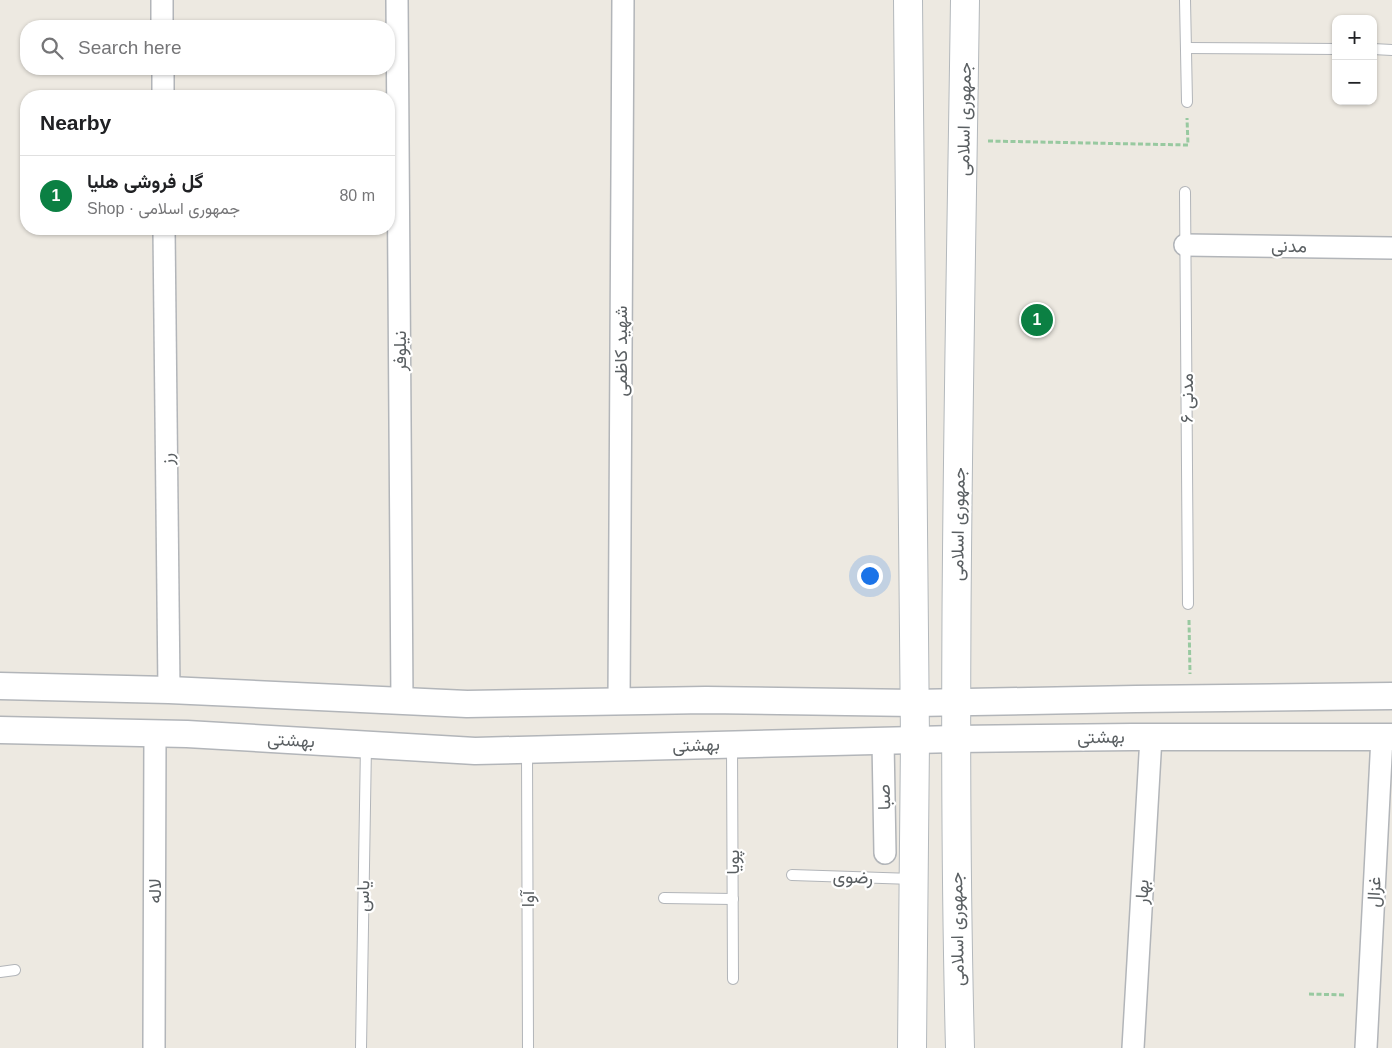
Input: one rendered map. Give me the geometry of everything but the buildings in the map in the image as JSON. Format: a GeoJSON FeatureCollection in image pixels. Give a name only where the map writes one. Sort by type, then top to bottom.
{"type":"FeatureCollection","features":[{"type":"Feature","properties":{"kind":"main road"},"geometry":{"type":"LineString","coordinates":[[908,0],[915,740],[912,1048]]}},
{"type":"Feature","properties":{"kind":"main road","name":"جمهوری اسلامی"},"geometry":{"type":"LineString","coordinates":[[960,1048],[956,888],[956,703],[965,0]]}},
{"type":"Feature","properties":{"kind":"main road"},"geometry":{"type":"LineString","coordinates":[[914,596],[922,606],[934,611],[947,609],[957,601]]}},
{"type":"Feature","properties":{"kind":"main road"},"geometry":{"type":"LineString","coordinates":[[914,879],[925,873],[937,872],[948,878],[956,888]]}},
{"type":"Feature","properties":{"kind":"street"},"geometry":{"type":"LineString","coordinates":[[162,0],[162,20]]}},
{"type":"Feature","properties":{"kind":"street","name":"نیلوفر"},"geometry":{"type":"LineString","coordinates":[[398,0],[402,702]]}},
{"type":"Feature","properties":{"kind":"street","name":"شهید کاظمی"},"geometry":{"type":"LineString","coordinates":[[619,702],[623,0]]}},
{"type":"Feature","properties":{"kind":"street"},"geometry":{"type":"LineString","coordinates":[[162,75],[163,90]]}},
{"type":"Feature","properties":{"kind":"street","name":"رز"},"geometry":{"type":"LineString","coordinates":[[164,235],[169,690]]}},
{"type":"Feature","properties":{"kind":"street","name":"مدنی"},"geometry":{"type":"LineString","coordinates":[[1185,245],[1392,248]]}},
{"type":"Feature","properties":{"kind":"street"},"geometry":{"type":"LineString","coordinates":[[0,686],[169,690],[467,704],[773,701],[956,703],[1392,696]]}},
{"type":"Feature","properties":{"kind":"street"},"geometry":{"type":"LineString","coordinates":[[1136,699],[1128,706],[1125,717],[1127,728],[1142,737]]}},
{"type":"Feature","properties":{"kind":"street"},"geometry":{"type":"LineString","coordinates":[[770,743],[777,734],[781,723],[779,711],[773,701]]}},
{"type":"Feature","properties":{"kind":"street","name":"بهشتی"},"geometry":{"type":"LineString","coordinates":[[0,730],[155,734],[475,751],[915,740],[1142,737],[1387,737]]}},
{"type":"Feature","properties":{"kind":"street","name":"لاله"},"geometry":{"type":"LineString","coordinates":[[154,1048],[155,734]]}},
{"type":"Feature","properties":{"kind":"street","name":"بهار"},"geometry":{"type":"LineString","coordinates":[[1133,1048],[1142,737]]}},
{"type":"Feature","properties":{"kind":"street","name":"غزال"},"geometry":{"type":"LineString","coordinates":[[1366,1048],[1387,737]]}},
{"type":"Feature","properties":{"kind":"street","name":"صبا"},"geometry":{"type":"LineString","coordinates":[[883,741],[885,853]]}},
{"type":"Feature","properties":{"kind":"lane"},"geometry":{"type":"LineString","coordinates":[[1185,0],[1187,102]]}},
{"type":"Feature","properties":{"kind":"lane"},"geometry":{"type":"LineString","coordinates":[[1186,48],[1332,49]]}},
{"type":"Feature","properties":{"kind":"lane"},"geometry":{"type":"LineString","coordinates":[[1377,49],[1392,50]]}},
{"type":"Feature","properties":{"kind":"lane","name":"مدنی ۶"},"geometry":{"type":"LineString","coordinates":[[1185,192],[1188,604]]}},
{"type":"Feature","properties":{"kind":"lane","name":"یاس"},"geometry":{"type":"LineString","coordinates":[[361,1048],[366,744]]}},
{"type":"Feature","properties":{"kind":"lane","name":"پویا"},"geometry":{"type":"LineString","coordinates":[[732,744],[733,979]]}},
{"type":"Feature","properties":{"kind":"lane","name":"آوا"},"geometry":{"type":"LineString","coordinates":[[527,750],[528,1048]]}},
{"type":"Feature","properties":{"kind":"lane","name":"رضوی"},"geometry":{"type":"LineString","coordinates":[[792,875],[914,879]]}},
{"type":"Feature","properties":{"kind":"lane"},"geometry":{"type":"LineString","coordinates":[[664,898],[733,899]]}},
{"type":"Feature","properties":{"kind":"lane"},"geometry":{"type":"LineString","coordinates":[[0,972],[15,970]]}},
{"type":"Feature","properties":{"kind":"path"},"geometry":{"type":"LineString","coordinates":[[963,140],[1188,145],[1187,102]]}},
{"type":"Feature","properties":{"kind":"path"},"geometry":{"type":"LineString","coordinates":[[1188,604],[1190,698]]}},
{"type":"Feature","properties":{"kind":"place","name":"گل فروشی هلیا"},"geometry":{"type":"Point","coordinates":[1037,320]}}]}
